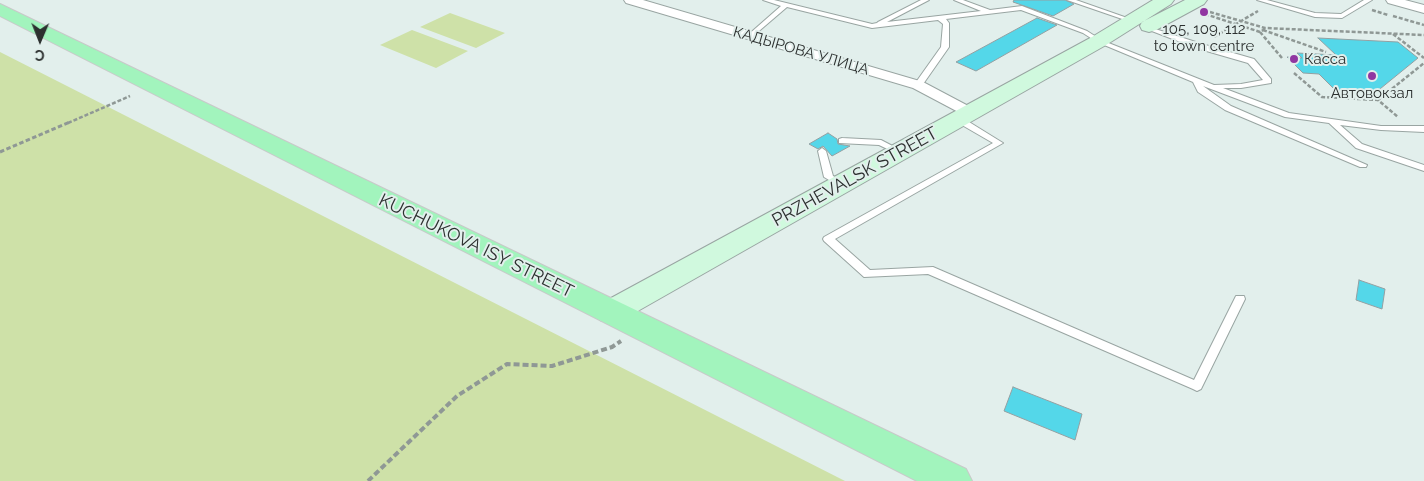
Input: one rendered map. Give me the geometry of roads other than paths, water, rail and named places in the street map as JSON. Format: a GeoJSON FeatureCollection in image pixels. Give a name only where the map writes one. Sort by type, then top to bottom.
{"type":"FeatureCollection","features":[{"type":"Feature","properties":{"kind":"main road","name":"PRZHEVALSK STREET"},"geometry":{"type":"LineString","coordinates":[[611,312],[1099,41],[1124,40],[1159,1]]}},
{"type":"Feature","properties":{"kind":"main road","name":"PRZHEVALSK STREET"},"geometry":{"type":"LineString","coordinates":[[1139,24],[1203,8]]}},
{"type":"Feature","properties":{"kind":"main road","name":"KUCHUKOVA ISY STREET"},"geometry":{"type":"LineString","coordinates":[[0,9],[953,481]]}},
{"type":"Feature","properties":{"kind":"street","name":"КАДЫРОВА УЛИЦА"},"geometry":{"type":"LineString","coordinates":[[630,0],[918,85],[963,115]]}},
{"type":"Feature","properties":{"kind":"street"},"geometry":{"type":"LineString","coordinates":[[1392,0],[1424,9]]}},
{"type":"Feature","properties":{"kind":"lane"},"geometry":{"type":"LineString","coordinates":[[766,0],[872,26],[1022,8],[1085,32],[1099,41],[1196,82],[1288,115],[1381,128],[1424,129]]}},
{"type":"Feature","properties":{"kind":"lane"},"geometry":{"type":"LineString","coordinates":[[872,26],[926,0]]}},
{"type":"Feature","properties":{"kind":"lane"},"geometry":{"type":"LineString","coordinates":[[957,0],[988,12]]}},
{"type":"Feature","properties":{"kind":"lane"},"geometry":{"type":"LineString","coordinates":[[1070,0],[1198,46],[1251,61],[1268,81],[1231,86],[1196,82]]}},
{"type":"Feature","properties":{"kind":"lane"},"geometry":{"type":"LineString","coordinates":[[1260,0],[1315,15],[1342,16],[1369,0]]}},
{"type":"Feature","properties":{"kind":"lane"},"geometry":{"type":"LineString","coordinates":[[750,36],[786,5]]}},
{"type":"Feature","properties":{"kind":"lane"},"geometry":{"type":"LineString","coordinates":[[918,85],[945,47],[946,23],[940,18]]}},
{"type":"Feature","properties":{"kind":"lane"},"geometry":{"type":"LineString","coordinates":[[1196,82],[1201,90],[1228,108],[1363,165]]}},
{"type":"Feature","properties":{"kind":"lane"},"geometry":{"type":"LineString","coordinates":[[963,115],[999,143],[828,239],[868,274],[929,270],[1197,386],[1240,299]]}},
{"type":"Feature","properties":{"kind":"lane"},"geometry":{"type":"LineString","coordinates":[[1331,121],[1359,146],[1424,168]]}},
{"type":"Feature","properties":{"kind":"lane"},"geometry":{"type":"LineString","coordinates":[[842,141],[881,143],[900,152]]}},
{"type":"Feature","properties":{"kind":"lane"},"geometry":{"type":"LineString","coordinates":[[822,151],[829,177],[842,184]]}},
{"type":"Feature","properties":{"kind":"place","name":"105, 109, 112 to town centre"},"geometry":{"type":"Point","coordinates":[1204,12]}},
{"type":"Feature","properties":{"kind":"place","name":"Касса"},"geometry":{"type":"Point","coordinates":[1294,59]}},
{"type":"Feature","properties":{"kind":"place","name":"Автовокзал"},"geometry":{"type":"Point","coordinates":[1372,76]}}]}
